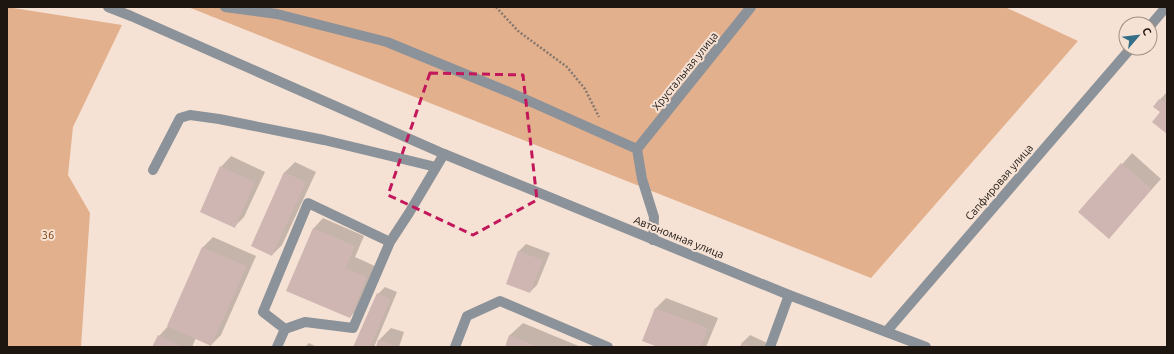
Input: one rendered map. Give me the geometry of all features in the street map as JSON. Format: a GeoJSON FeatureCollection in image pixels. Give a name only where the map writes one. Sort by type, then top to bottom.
{"type":"FeatureCollection","features":[{"type":"Feature","properties":{"kind":"street","name":"Автономная улица"},"geometry":{"type":"LineString","coordinates":[[108,7],[444,154],[653,240],[926,347]]}},
{"type":"Feature","properties":{"kind":"street"},"geometry":{"type":"LineString","coordinates":[[225,7],[277,14],[387,42],[508,92],[637,149],[642,179],[654,217],[653,240]]}},
{"type":"Feature","properties":{"kind":"street","name":"Хрустальная улица"},"geometry":{"type":"LineString","coordinates":[[637,149],[751,7]]}},
{"type":"Feature","properties":{"kind":"street"},"geometry":{"type":"LineString","coordinates":[[1158,16],[1166,7]]}},
{"type":"Feature","properties":{"kind":"street","name":"Сапфировая улица"},"geometry":{"type":"LineString","coordinates":[[886,332],[1124,56]]}},
{"type":"Feature","properties":{"kind":"street"},"geometry":{"type":"LineString","coordinates":[[153,170],[180,118],[190,115],[219,119],[324,140],[436,167]]}},
{"type":"Feature","properties":{"kind":"street"},"geometry":{"type":"LineString","coordinates":[[277,347],[285,329],[306,322],[353,328],[390,242],[444,154]]}},
{"type":"Feature","properties":{"kind":"street"},"geometry":{"type":"LineString","coordinates":[[285,329],[263,312],[308,203],[390,242]]}},
{"type":"Feature","properties":{"kind":"street"},"geometry":{"type":"LineString","coordinates":[[770,347],[789,294]]}},
{"type":"Feature","properties":{"kind":"street"},"geometry":{"type":"LineString","coordinates":[[455,347],[467,316],[500,301],[608,347]]}},
{"type":"Feature","properties":{"kind":"path"},"geometry":{"type":"LineString","coordinates":[[496,7],[518,31],[568,67],[585,89],[595,108],[605,135]]}},
{"type":"Feature","properties":{"kind":"highlighted area"},"geometry":{"type":"Polygon","coordinates":[[[430,73],[523,75],[537,200],[473,235],[388,195],[430,73]]]}},
{"type":"Feature","properties":{"kind":"green space","name":"36"},"geometry":{"type":"Polygon","coordinates":[[[7,7],[122,25],[73,127],[68,175],[90,213],[81,347],[7,347],[7,7]]]}},
{"type":"Feature","properties":{"kind":"green space"},"geometry":{"type":"Polygon","coordinates":[[[188,7],[1005,7],[1078,41],[871,278],[188,7]]]}},
{"type":"Feature","properties":{"kind":"building"},"geometry":{"type":"Polygon","coordinates":[[[1167,98],[1167,134],[1152,122],[1160,112],[1153,107],[1159,99],[1163,102],[1167,98]]]}},
{"type":"Feature","properties":{"kind":"building"},"geometry":{"type":"Polygon","coordinates":[[[1121,163],[1152,189],[1109,239],[1078,212],[1121,163]]]}},
{"type":"Feature","properties":{"kind":"building"},"geometry":{"type":"Polygon","coordinates":[[[220,166],[255,182],[235,228],[200,212],[220,166]]]}},
{"type":"Feature","properties":{"kind":"building"},"geometry":{"type":"Polygon","coordinates":[[[284,172],[306,182],[272,256],[251,246],[284,172]]]}},
{"type":"Feature","properties":{"kind":"building"},"geometry":{"type":"Polygon","coordinates":[[[313,228],[355,246],[346,268],[367,277],[350,318],[286,291],[313,228]]]}},
{"type":"Feature","properties":{"kind":"building"},"geometry":{"type":"Polygon","coordinates":[[[202,247],[247,266],[211,346],[167,326],[202,247]]]}},
{"type":"Feature","properties":{"kind":"building"},"geometry":{"type":"Polygon","coordinates":[[[518,251],[543,260],[530,293],[506,284],[518,251]]]}},
{"type":"Feature","properties":{"kind":"building"},"geometry":{"type":"Polygon","coordinates":[[[377,293],[391,299],[370,347],[353,347],[377,293]]]}},
{"type":"Feature","properties":{"kind":"building"},"geometry":{"type":"Polygon","coordinates":[[[655,308],[708,328],[701,347],[658,347],[642,341],[655,308]]]}},
{"type":"Feature","properties":{"kind":"building"},"geometry":{"type":"Polygon","coordinates":[[[158,335],[183,347],[152,347],[158,335]]]}},
{"type":"Feature","properties":{"kind":"building"},"geometry":{"type":"Polygon","coordinates":[[[509,335],[539,347],[505,347],[509,335]]]}},
{"type":"Feature","properties":{"kind":"building"},"geometry":{"type":"Polygon","coordinates":[[[378,340],[392,344],[391,347],[376,347],[378,340]]]}},
{"type":"Feature","properties":{"kind":"building"},"geometry":{"type":"Polygon","coordinates":[[[742,342],[753,347],[740,347],[742,342]]]}}]}
